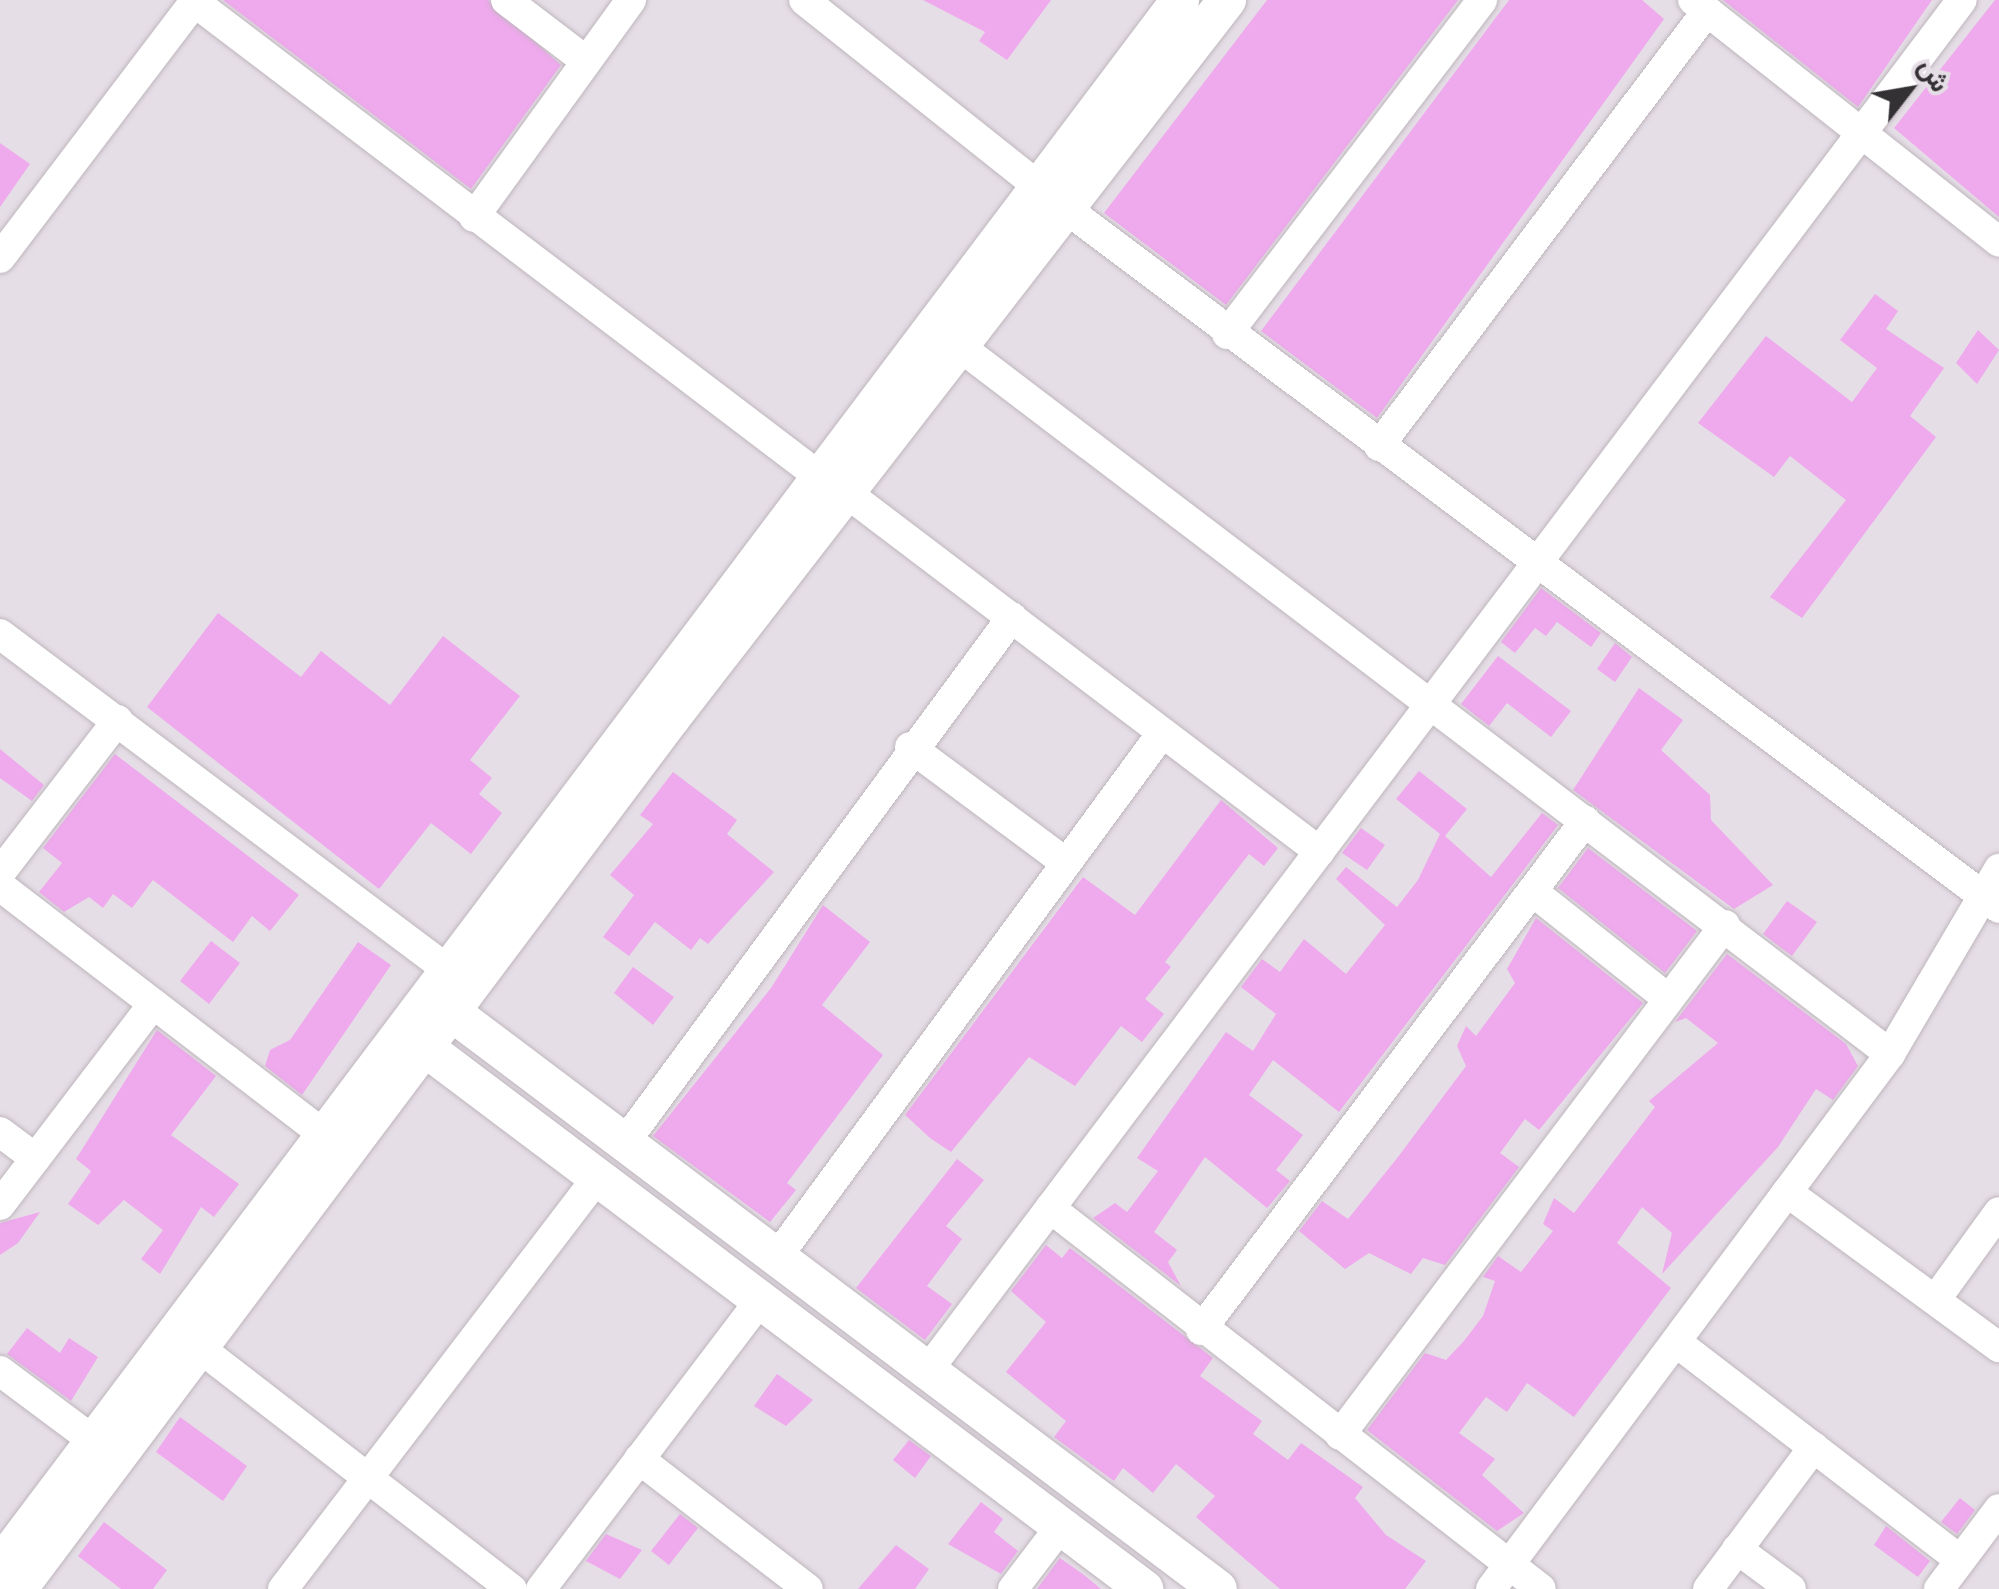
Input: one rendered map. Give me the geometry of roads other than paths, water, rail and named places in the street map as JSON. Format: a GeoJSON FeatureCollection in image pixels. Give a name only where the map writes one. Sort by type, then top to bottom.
{"type":"FeatureCollection","features":[{"type":"Feature","properties":{"kind":"street"},"geometry":{"type":"LineString","coordinates":[[506,0],[586,61]]}},
{"type":"Feature","properties":{"kind":"street"},"geometry":{"type":"LineString","coordinates":[[474,217],[631,0]]}},
{"type":"Feature","properties":{"kind":"street"},"geometry":{"type":"LineString","coordinates":[[804,0],[1227,334],[1990,901]]}},
{"type":"Feature","properties":{"kind":"street"},"geometry":{"type":"LineString","coordinates":[[834,486],[959,346],[1180,0]]}},
{"type":"Feature","properties":{"kind":"street"},"geometry":{"type":"LineString","coordinates":[[12,1574],[201,1348],[454,1014],[636,744],[1052,197],[1226,0]]}},
{"type":"Feature","properties":{"kind":"street"},"geometry":{"type":"LineString","coordinates":[[1227,334],[1482,0]]}},
{"type":"Feature","properties":{"kind":"street"},"geometry":{"type":"LineString","coordinates":[[928,1370],[1962,0]]}},
{"type":"Feature","properties":{"kind":"street"},"geometry":{"type":"LineString","coordinates":[[0,258],[193,1],[474,217],[1012,617],[1320,852]]}},
{"type":"Feature","properties":{"kind":"street"},"geometry":{"type":"LineString","coordinates":[[1379,446],[1700,5],[1858,138],[1999,242]]}},
{"type":"Feature","properties":{"kind":"street"},"geometry":{"type":"LineString","coordinates":[[959,346],[1890,1054]]}},
{"type":"Feature","properties":{"kind":"street"},"geometry":{"type":"LineString","coordinates":[[626,1142],[910,748],[1012,617]]}},
{"type":"Feature","properties":{"kind":"street"},"geometry":{"type":"LineString","coordinates":[[0,634],[448,970]]}},
{"type":"Feature","properties":{"kind":"street"},"geometry":{"type":"LineString","coordinates":[[0,873],[118,720]]}},
{"type":"Feature","properties":{"kind":"street"},"geometry":{"type":"LineString","coordinates":[[778,1257],[1162,732]]}},
{"type":"Feature","properties":{"kind":"street"},"geometry":{"type":"LineString","coordinates":[[45,1530],[94,1441],[448,970],[636,744]]}},
{"type":"Feature","properties":{"kind":"street"},"geometry":{"type":"LineString","coordinates":[[910,748],[1066,863]]}},
{"type":"Feature","properties":{"kind":"street"},"geometry":{"type":"LineString","coordinates":[[1201,1330],[1585,820]]}},
{"type":"Feature","properties":{"kind":"street"},"geometry":{"type":"LineString","coordinates":[[1500,1577],[1890,1054],[1990,901],[1999,869]]}},
{"type":"Feature","properties":{"kind":"street"},"geometry":{"type":"LineString","coordinates":[[0,886],[324,1135]]}},
{"type":"Feature","properties":{"kind":"street"},"geometry":{"type":"LineString","coordinates":[[1532,890],[1667,998]]}},
{"type":"Feature","properties":{"kind":"street"},"geometry":{"type":"LineString","coordinates":[[1340,1435],[1725,925]]}},
{"type":"Feature","properties":{"kind":"street"},"geometry":{"type":"LineString","coordinates":[[0,1205],[153,1004]]}},
{"type":"Feature","properties":{"kind":"street"},"geometry":{"type":"LineString","coordinates":[[454,1014],[1218,1589]]}},
{"type":"Feature","properties":{"kind":"street"},"geometry":{"type":"LineString","coordinates":[[427,1049],[1144,1589]]}},
{"type":"Feature","properties":{"kind":"street"},"geometry":{"type":"LineString","coordinates":[[482,1091],[488,1070],[513,1058]]}},
{"type":"Feature","properties":{"kind":"street"},"geometry":{"type":"LineString","coordinates":[[0,1132],[35,1158]]}},
{"type":"Feature","properties":{"kind":"street"},"geometry":{"type":"LineString","coordinates":[[297,1584],[367,1477],[597,1178]]}},
{"type":"Feature","properties":{"kind":"street"},"geometry":{"type":"LineString","coordinates":[[1787,1192],[1999,1347]]}},
{"type":"Feature","properties":{"kind":"street"},"geometry":{"type":"LineString","coordinates":[[1050,1208],[1340,1435],[1500,1577],[1541,1589]]}},
{"type":"Feature","properties":{"kind":"street"},"geometry":{"type":"LineString","coordinates":[[1936,1299],[1999,1212]]}},
{"type":"Feature","properties":{"kind":"street"},"geometry":{"type":"LineString","coordinates":[[541,1589],[760,1300]]}},
{"type":"Feature","properties":{"kind":"street"},"geometry":{"type":"LineString","coordinates":[[1676,1342],[1960,1560]]}},
{"type":"Feature","properties":{"kind":"street"},"geometry":{"type":"LineString","coordinates":[[201,1348],[512,1589]]}},
{"type":"Feature","properties":{"kind":"street"},"geometry":{"type":"LineString","coordinates":[[0,1371],[94,1441]]}},
{"type":"Feature","properties":{"kind":"street"},"geometry":{"type":"LineString","coordinates":[[1708,1589],[1814,1446]]}},
{"type":"Feature","properties":{"kind":"street"},"geometry":{"type":"LineString","coordinates":[[639,1459],[776,1579],[808,1589]]}},
{"type":"Feature","properties":{"kind":"street"},"geometry":{"type":"LineString","coordinates":[[1938,1589],[1999,1509]]}},
{"type":"Feature","properties":{"kind":"street"},"geometry":{"type":"LineString","coordinates":[[1013,1589],[1061,1526]]}},
{"type":"Feature","properties":{"kind":"street"},"geometry":{"type":"LineString","coordinates":[[1738,1550],[1791,1589]]}}]}
